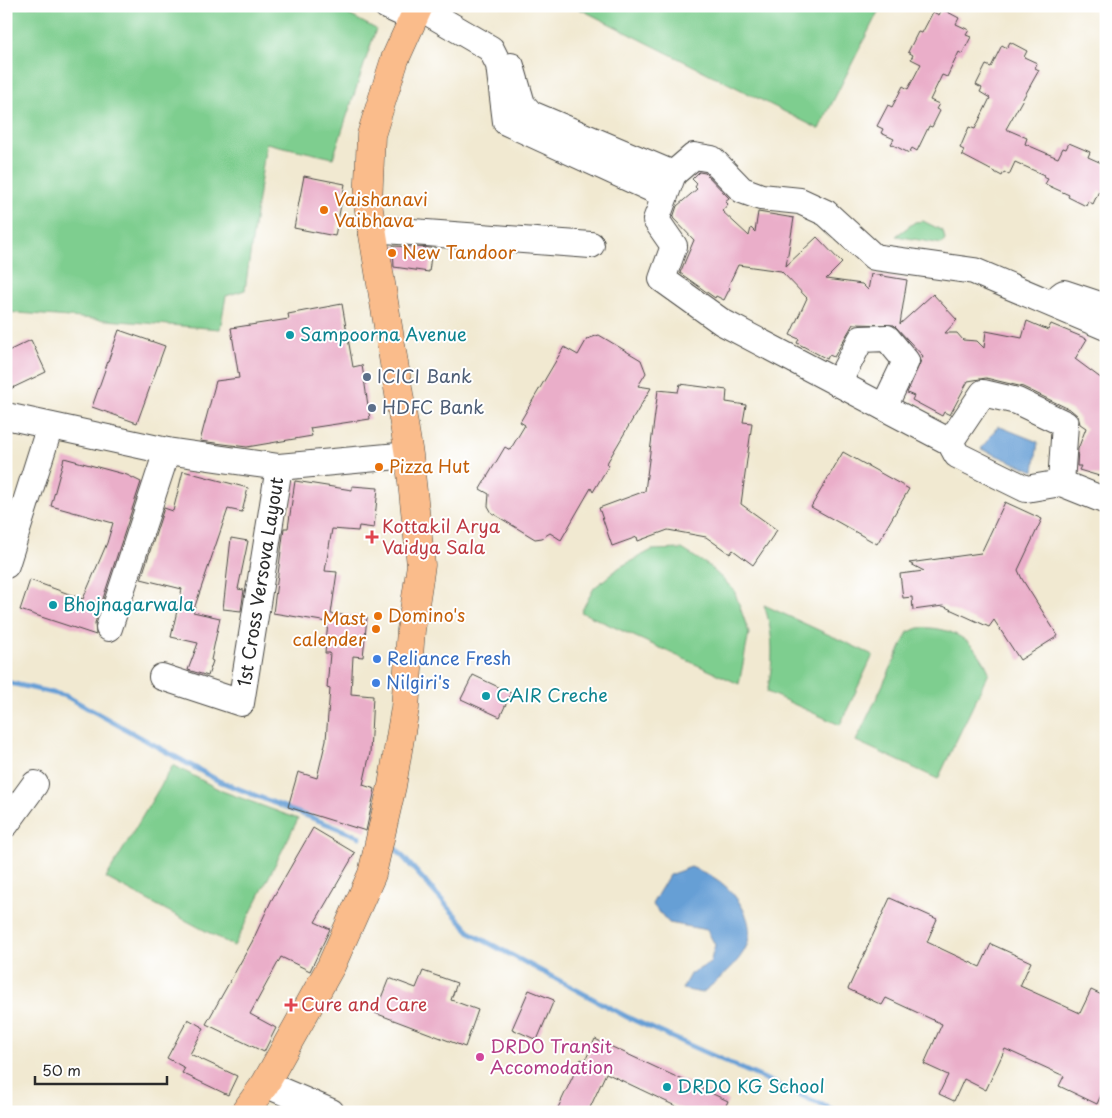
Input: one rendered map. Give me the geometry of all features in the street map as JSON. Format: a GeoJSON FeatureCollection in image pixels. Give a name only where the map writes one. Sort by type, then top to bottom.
{"type":"FeatureCollection","features":[{"type":"Feature","properties":{"kind":"main road"},"geometry":{"type":"LineString","coordinates":[[245,1112],[265,1084],[331,966],[372,874],[392,786],[405,708],[411,630],[421,565],[409,455],[368,204],[371,134],[395,59],[417,10]]}},
{"type":"Feature","properties":{"kind":"street"},"geometry":{"type":"LineString","coordinates":[[387,6],[417,10],[491,49],[499,66],[506,122],[669,184]]}},
{"type":"Feature","properties":{"kind":"street"},"geometry":{"type":"LineString","coordinates":[[453,6],[484,25],[505,44],[522,104],[531,114],[669,184]]}},
{"type":"Feature","properties":{"kind":"street"},"geometry":{"type":"LineString","coordinates":[[874,411],[838,383],[722,322],[662,279],[674,246],[656,220],[669,184],[694,156],[712,159],[742,190],[761,197],[800,202],[826,214],[874,257],[974,272],[1106,327]]}},
{"type":"Feature","properties":{"kind":"street"},"geometry":{"type":"LineString","coordinates":[[372,229],[591,245]]}},
{"type":"Feature","properties":{"kind":"street"},"geometry":{"type":"LineString","coordinates":[[1049,304],[1064,293],[1106,307]]}},
{"type":"Feature","properties":{"kind":"street"},"geometry":{"type":"LineString","coordinates":[[838,383],[861,339],[887,338],[906,361],[874,411]]}},
{"type":"Feature","properties":{"kind":"street"},"geometry":{"type":"LineString","coordinates":[[771,348],[772,362],[786,374],[950,442],[957,455],[1026,489],[1061,483],[1106,500]]}},
{"type":"Feature","properties":{"kind":"street"},"geometry":{"type":"LineString","coordinates":[[950,442],[984,393],[1017,400],[1065,424],[1061,483]]}},
{"type":"Feature","properties":{"kind":"street"},"geometry":{"type":"LineString","coordinates":[[6,416],[167,451],[279,467],[409,455]]}},
{"type":"Feature","properties":{"kind":"street"},"geometry":{"type":"LineString","coordinates":[[6,565],[50,426]]}},
{"type":"Feature","properties":{"kind":"street"},"geometry":{"type":"LineString","coordinates":[[109,628],[167,451]]}},
{"type":"Feature","properties":{"kind":"street","name":"1st Cross Versova Layout"},"geometry":{"type":"LineString","coordinates":[[162,677],[241,703],[279,467]]}},
{"type":"Feature","properties":{"kind":"street"},"geometry":{"type":"LineString","coordinates":[[6,824],[35,784]]}},
{"type":"Feature","properties":{"kind":"street"},"geometry":{"type":"LineString","coordinates":[[265,1084],[331,1112]]}},
{"type":"Feature","properties":{"kind":"green space"},"geometry":{"type":"Polygon","coordinates":[[[6,6],[332,6],[376,29],[333,158],[266,143],[245,290],[226,296],[220,329],[6,312],[6,6]]]}},
{"type":"Feature","properties":{"kind":"green space"},"geometry":{"type":"Polygon","coordinates":[[[574,6],[881,6],[819,129],[574,6]]]}},
{"type":"Feature","properties":{"kind":"green space"},"geometry":{"type":"Polygon","coordinates":[[[923,221],[943,231],[945,240],[942,244],[896,236],[915,222],[923,221]]]}},
{"type":"Feature","properties":{"kind":"green space"},"geometry":{"type":"Polygon","coordinates":[[[682,549],[709,566],[734,590],[749,633],[739,684],[581,612],[594,588],[620,567],[652,550],[682,549]]]}},
{"type":"Feature","properties":{"kind":"green space"},"geometry":{"type":"Polygon","coordinates":[[[764,605],[873,655],[840,725],[767,692],[772,648],[770,627],[764,605]]]}},
{"type":"Feature","properties":{"kind":"green space"},"geometry":{"type":"Polygon","coordinates":[[[919,628],[942,630],[961,638],[977,652],[989,672],[938,779],[856,741],[908,632],[919,628]]]}},
{"type":"Feature","properties":{"kind":"green space"},"geometry":{"type":"Polygon","coordinates":[[[173,765],[222,791],[298,819],[234,946],[106,878],[173,765]]]}},
{"type":"Feature","properties":{"kind":"water"},"geometry":{"type":"Polygon","coordinates":[[[998,426],[1038,442],[1034,471],[981,449],[998,426]]]}},
{"type":"Feature","properties":{"kind":"water"},"geometry":{"type":"Polygon","coordinates":[[[691,867],[713,877],[729,889],[742,906],[749,926],[749,935],[744,952],[728,971],[702,993],[682,989],[690,974],[710,963],[715,945],[707,930],[669,923],[652,904],[669,875],[691,867]]]}},
{"type":"Feature","properties":{"kind":"building"},"geometry":{"type":"Polygon","coordinates":[[[942,9],[959,18],[956,24],[969,30],[966,35],[971,37],[962,54],[959,52],[947,77],[942,75],[930,100],[939,104],[936,109],[940,111],[932,127],[929,126],[917,151],[912,148],[909,153],[891,144],[894,139],[881,133],[883,129],[877,126],[888,105],[892,107],[903,86],[908,89],[921,64],[911,59],[913,55],[908,52],[918,32],[922,33],[933,12],[939,15],[942,9]]]}},
{"type":"Feature","properties":{"kind":"building"},"geometry":{"type":"Polygon","coordinates":[[[1010,42],[1027,51],[1024,57],[1037,63],[1035,68],[1039,70],[1006,129],[1027,138],[1025,144],[1058,158],[1063,148],[1066,149],[1069,143],[1090,152],[1088,157],[1106,165],[1106,194],[1099,191],[1093,204],[1088,201],[1086,206],[1068,197],[1069,195],[1045,184],[1048,179],[1043,177],[1044,175],[1015,162],[1009,175],[1004,172],[1002,176],[962,155],[964,150],[960,148],[969,127],[975,129],[990,98],[980,92],[982,88],[976,85],[986,65],[991,67],[1002,45],[1007,48],[1010,42]]]}},
{"type":"Feature","properties":{"kind":"building"},"geometry":{"type":"Polygon","coordinates":[[[699,172],[705,173],[729,198],[725,201],[728,204],[722,211],[749,236],[751,228],[755,232],[758,212],[794,218],[786,266],[817,237],[842,263],[826,279],[862,284],[868,290],[871,274],[907,280],[900,324],[933,294],[957,320],[945,333],[957,333],[963,340],[977,341],[984,348],[986,331],[1022,338],[1027,321],[1048,330],[1051,324],[1087,339],[1075,359],[1106,382],[1106,478],[1079,470],[1081,466],[1077,466],[1078,449],[1086,428],[1080,424],[1078,416],[1071,410],[1023,387],[986,378],[968,381],[950,415],[944,412],[942,416],[912,400],[914,396],[907,393],[923,356],[894,325],[853,324],[834,357],[829,355],[827,359],[797,343],[799,339],[790,335],[807,298],[781,271],[738,265],[724,300],[716,296],[715,298],[680,273],[694,240],[673,218],[677,206],[697,189],[695,187],[697,184],[692,179],[699,172]]]}},
{"type":"Feature","properties":{"kind":"building"},"geometry":{"type":"Polygon","coordinates":[[[304,176],[345,184],[335,236],[294,228],[304,176]]]}},
{"type":"Feature","properties":{"kind":"building"},"geometry":{"type":"Polygon","coordinates":[[[393,246],[432,248],[429,272],[394,267],[393,246]]]}},
{"type":"Feature","properties":{"kind":"building"},"geometry":{"type":"Polygon","coordinates":[[[342,304],[353,367],[362,365],[370,419],[310,428],[312,436],[247,447],[200,441],[216,381],[239,378],[231,328],[289,319],[288,314],[342,304]]]}},
{"type":"Feature","properties":{"kind":"building"},"geometry":{"type":"Polygon","coordinates":[[[119,330],[165,346],[137,423],[92,407],[119,330]]]}},
{"type":"Feature","properties":{"kind":"building"},"geometry":{"type":"Polygon","coordinates":[[[599,335],[641,360],[646,373],[638,386],[651,388],[607,463],[609,465],[593,492],[591,488],[561,540],[550,533],[542,538],[535,539],[492,513],[488,506],[489,494],[480,489],[505,447],[510,450],[525,425],[520,422],[564,347],[578,355],[587,339],[599,335]]]}},
{"type":"Feature","properties":{"kind":"building"},"geometry":{"type":"Polygon","coordinates":[[[31,340],[46,372],[6,391],[6,352],[31,340]]]}},
{"type":"Feature","properties":{"kind":"building"},"geometry":{"type":"Polygon","coordinates":[[[680,384],[727,390],[726,402],[746,405],[743,422],[752,423],[741,504],[777,530],[753,565],[733,550],[730,554],[706,537],[668,530],[638,541],[637,537],[612,546],[599,508],[645,491],[658,390],[678,392],[680,384]]]}},
{"type":"Feature","properties":{"kind":"building"},"geometry":{"type":"Polygon","coordinates":[[[843,452],[909,489],[877,544],[811,507],[843,452]]]}},
{"type":"Feature","properties":{"kind":"building"},"geometry":{"type":"Polygon","coordinates":[[[64,458],[127,475],[141,482],[95,623],[96,635],[20,610],[30,580],[83,599],[107,543],[113,523],[51,506],[64,458]]]}},
{"type":"Feature","properties":{"kind":"building"},"geometry":{"type":"Polygon","coordinates":[[[183,471],[248,488],[242,512],[228,509],[193,612],[220,618],[211,660],[213,661],[208,676],[188,670],[198,643],[171,637],[182,589],[141,579],[164,508],[173,511],[183,471]]]}},
{"type":"Feature","properties":{"kind":"building"},"geometry":{"type":"Polygon","coordinates":[[[295,481],[352,490],[352,486],[378,488],[374,528],[359,526],[358,531],[332,529],[325,571],[337,572],[331,614],[367,617],[363,657],[353,656],[351,694],[373,696],[370,753],[363,785],[375,789],[366,831],[288,807],[298,772],[317,778],[326,740],[330,689],[327,688],[330,653],[325,653],[328,622],[273,613],[284,528],[288,528],[295,481]]]}},
{"type":"Feature","properties":{"kind":"building"},"geometry":{"type":"Polygon","coordinates":[[[1005,502],[1042,519],[1018,570],[1058,636],[1020,660],[994,620],[989,627],[943,606],[913,610],[912,597],[903,598],[900,574],[924,571],[909,563],[981,553],[1005,502]]]}},
{"type":"Feature","properties":{"kind":"building"},"geometry":{"type":"Polygon","coordinates":[[[231,538],[248,541],[238,589],[244,590],[241,611],[223,609],[231,538]]]}},
{"type":"Feature","properties":{"kind":"building","name":"CAIR Creche"},"geometry":{"type":"Polygon","coordinates":[[[473,675],[511,693],[500,717],[461,699],[473,675]]]}},
{"type":"Feature","properties":{"kind":"building"},"geometry":{"type":"Polygon","coordinates":[[[313,828],[355,853],[315,922],[330,929],[310,971],[281,957],[250,1014],[276,1028],[264,1052],[206,1024],[252,942],[271,901],[313,828]]]}},
{"type":"Feature","properties":{"kind":"building"},"geometry":{"type":"Polygon","coordinates":[[[890,898],[937,919],[927,942],[980,967],[991,944],[1031,962],[1020,986],[1080,1013],[1091,990],[1106,997],[1106,1084],[1097,1104],[1059,1086],[1064,1076],[1005,1049],[986,1090],[964,1079],[954,1101],[939,1094],[948,1075],[924,1064],[942,1024],[886,998],[882,1005],[848,989],[890,898]]]}},
{"type":"Feature","properties":{"kind":"building"},"geometry":{"type":"Polygon","coordinates":[[[423,971],[457,983],[451,1000],[478,1010],[465,1047],[375,1013],[389,978],[416,988],[423,971]]]}},
{"type":"Feature","properties":{"kind":"building"},"geometry":{"type":"Polygon","coordinates":[[[529,990],[554,1000],[537,1040],[512,1029],[529,990]]]}},
{"type":"Feature","properties":{"kind":"building"},"geometry":{"type":"Polygon","coordinates":[[[188,1019],[204,1028],[190,1054],[237,1076],[228,1095],[182,1073],[185,1068],[167,1058],[188,1019]]]}},
{"type":"Feature","properties":{"kind":"building","name":"DRDO KG School"},"geometry":{"type":"Polygon","coordinates":[[[595,1039],[728,1101],[723,1112],[688,1112],[606,1073],[588,1112],[556,1112],[581,1059],[585,1061],[595,1039]]]}},
{"type":"Feature","properties":{"kind":"waterway"},"geometry":{"type":"LineString","coordinates":[[6,682],[66,696],[219,781],[360,837]]}},
{"type":"Feature","properties":{"kind":"waterway"},"geometry":{"type":"LineString","coordinates":[[396,849],[472,934],[629,1018],[838,1112]]}},
{"type":"Feature","properties":{"kind":"place","name":"Vaishanavi Vaibhava"},"geometry":{"type":"Point","coordinates":[324,210]}},
{"type":"Feature","properties":{"kind":"place","name":"New Tandoor"},"geometry":{"type":"Point","coordinates":[392,253]}},
{"type":"Feature","properties":{"kind":"place","name":"Sampoorna Avenue"},"geometry":{"type":"Point","coordinates":[290,335]}},
{"type":"Feature","properties":{"kind":"place","name":"ICICI Bank"},"geometry":{"type":"Point","coordinates":[367,377]}},
{"type":"Feature","properties":{"kind":"place","name":"HDFC Bank"},"geometry":{"type":"Point","coordinates":[372,408]}},
{"type":"Feature","properties":{"kind":"place","name":"Pizza Hut"},"geometry":{"type":"Point","coordinates":[379,467]}},
{"type":"Feature","properties":{"kind":"place","name":"Kottakil Arya Vaidya Sala"},"geometry":{"type":"Point","coordinates":[372,537]}},
{"type":"Feature","properties":{"kind":"place","name":"Bhojnagarwala"},"geometry":{"type":"Point","coordinates":[53,605]}},
{"type":"Feature","properties":{"kind":"place","name":"Domino's"},"geometry":{"type":"Point","coordinates":[378,616]}},
{"type":"Feature","properties":{"kind":"place","name":"Mast calender"},"geometry":{"type":"Point","coordinates":[376,629]}},
{"type":"Feature","properties":{"kind":"place","name":"Reliance Fresh"},"geometry":{"type":"Point","coordinates":[377,659]}},
{"type":"Feature","properties":{"kind":"place","name":"Nilgiri's"},"geometry":{"type":"Point","coordinates":[376,683]}},
{"type":"Feature","properties":{"kind":"place","name":"CAIR Creche"},"geometry":{"type":"Point","coordinates":[486,696]}},
{"type":"Feature","properties":{"kind":"place","name":"Cure and Care"},"geometry":{"type":"Point","coordinates":[291,1005]}},
{"type":"Feature","properties":{"kind":"place","name":"DRDO Transit Accomodation"},"geometry":{"type":"Point","coordinates":[480,1057]}},
{"type":"Feature","properties":{"kind":"place","name":"DRDO KG School"},"geometry":{"type":"Point","coordinates":[667,1087]}}]}
